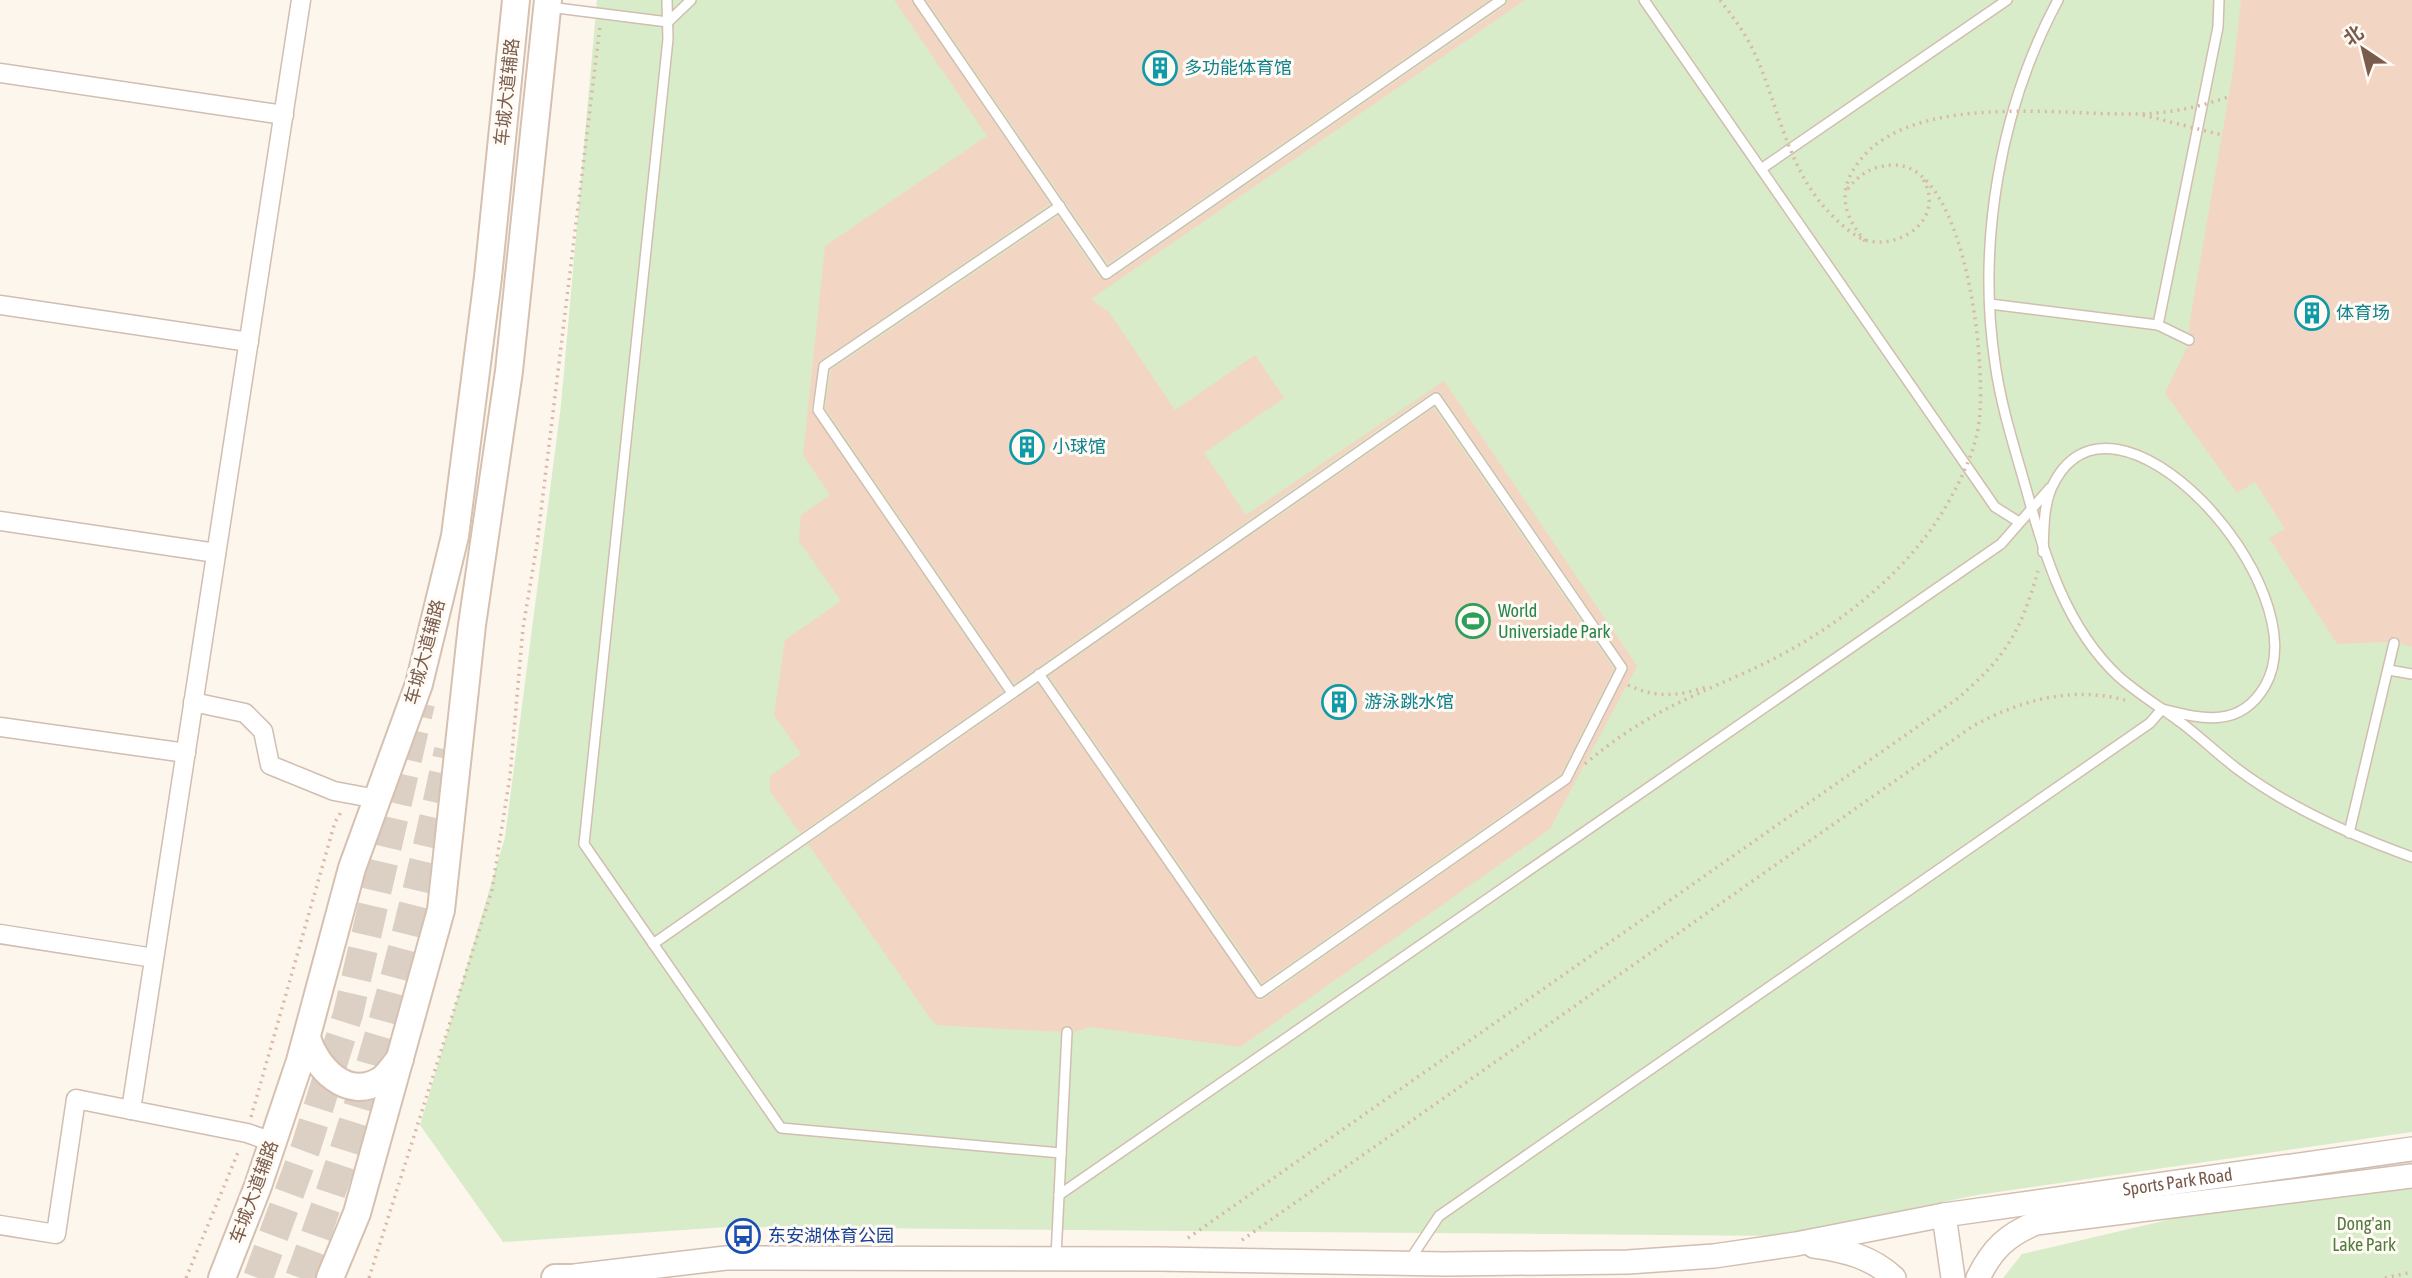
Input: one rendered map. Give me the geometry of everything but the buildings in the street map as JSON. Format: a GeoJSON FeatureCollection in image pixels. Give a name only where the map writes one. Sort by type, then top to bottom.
{"type":"FeatureCollection","features":[{"type":"Feature","properties":{"kind":"main road","name":"车城大道辅路"},"geometry":{"type":"LineString","coordinates":[[222,1278],[273,1142],[307,1038],[352,869],[366,796],[419,684],[455,536],[488,277],[516,0]]}},
{"type":"Feature","properties":{"kind":"main road","name":"车城大道辅路"},"geometry":{"type":"LineString","coordinates":[[330,1278],[357,1213],[441,910],[472,625],[509,371],[548,4]]}},
{"type":"Feature","properties":{"kind":"main road"},"geometry":{"type":"LineString","coordinates":[[307,1038],[312,1056],[321,1069],[348,1085],[362,1086],[381,1080],[400,1058]]}},
{"type":"Feature","properties":{"kind":"main road"},"geometry":{"type":"LineString","coordinates":[[555,1278],[592,1278]]}},
{"type":"Feature","properties":{"kind":"street"},"geometry":{"type":"LineString","coordinates":[[131,1110],[301,0]]}},
{"type":"Feature","properties":{"kind":"street"},"geometry":{"type":"LineString","coordinates":[[0,73],[284,115]]}},
{"type":"Feature","properties":{"kind":"street"},"geometry":{"type":"LineString","coordinates":[[0,305],[249,342]]}},
{"type":"Feature","properties":{"kind":"street"},"geometry":{"type":"LineString","coordinates":[[0,521],[216,553]]}},
{"type":"Feature","properties":{"kind":"street"},"geometry":{"type":"LineString","coordinates":[[193,702],[245,713],[263,731],[270,765],[334,791],[366,796]]}},
{"type":"Feature","properties":{"kind":"street"},"geometry":{"type":"LineString","coordinates":[[0,727],[186,754]]}},
{"type":"Feature","properties":{"kind":"street"},"geometry":{"type":"LineString","coordinates":[[0,934],[154,958]]}},
{"type":"Feature","properties":{"kind":"street"},"geometry":{"type":"LineString","coordinates":[[0,1225],[56,1234],[76,1099],[247,1133],[273,1142]]}},
{"type":"Feature","properties":{"kind":"street","name":"Sports Park Road"},"geometry":{"type":"LineString","coordinates":[[565,1277],[726,1258],[1158,1259],[1407,1264],[1628,1262],[1714,1256],[1796,1244],[1944,1215],[2412,1149]]}},
{"type":"Feature","properties":{"kind":"street","name":"Sports Park Road"},"geometry":{"type":"LineString","coordinates":[[1978,1278],[1993,1250],[2011,1234],[2036,1223],[2412,1176]]}},
{"type":"Feature","properties":{"kind":"street"},"geometry":{"type":"LineString","coordinates":[[1944,1215],[1953,1278]]}},
{"type":"Feature","properties":{"kind":"street"},"geometry":{"type":"LineString","coordinates":[[1796,1244],[1856,1254],[1882,1267],[1894,1278]]}},
{"type":"Feature","properties":{"kind":"lane"},"geometry":{"type":"LineString","coordinates":[[667,0],[668,22],[584,844],[781,1129],[1061,1153]]}},
{"type":"Feature","properties":{"kind":"lane"},"geometry":{"type":"LineString","coordinates":[[668,22],[691,0]]}},
{"type":"Feature","properties":{"kind":"lane"},"geometry":{"type":"LineString","coordinates":[[918,0],[1106,274],[1501,0]]}},
{"type":"Feature","properties":{"kind":"lane"},"geometry":{"type":"LineString","coordinates":[[1644,0],[1995,507],[2019,523]]}},
{"type":"Feature","properties":{"kind":"lane"},"geometry":{"type":"LineString","coordinates":[[1762,169],[2007,0]]}},
{"type":"Feature","properties":{"kind":"lane"},"geometry":{"type":"LineString","coordinates":[[2057,0],[2020,86],[2002,154],[1992,223],[1990,304],[1995,362],[2008,430],[2043,552],[2060,591],[2084,633],[2118,676],[2238,769],[2296,807],[2349,833],[2412,857]]}},
{"type":"Feature","properties":{"kind":"lane"},"geometry":{"type":"LineString","coordinates":[[2158,325],[2218,27],[2219,0]]}},
{"type":"Feature","properties":{"kind":"lane"},"geometry":{"type":"LineString","coordinates":[[548,4],[668,22]]}},
{"type":"Feature","properties":{"kind":"lane"},"geometry":{"type":"LineString","coordinates":[[1012,693],[818,410],[824,366],[1059,206]]}},
{"type":"Feature","properties":{"kind":"lane"},"geometry":{"type":"LineString","coordinates":[[1990,304],[2158,325],[2189,340]]}},
{"type":"Feature","properties":{"kind":"lane"},"geometry":{"type":"LineString","coordinates":[[653,944],[1012,693],[1436,398],[1622,667],[1566,779],[1260,993],[1040,674]]}},
{"type":"Feature","properties":{"kind":"lane"},"geometry":{"type":"LineString","coordinates":[[2043,552],[2045,513],[2063,468],[2078,456],[2098,450],[2118,449],[2136,454],[2166,469],[2191,488],[2217,518],[2243,555],[2264,594],[2273,628],[2275,657],[2269,679],[2258,698],[2241,711],[2220,718],[2203,719],[2162,709]]}},
{"type":"Feature","properties":{"kind":"lane"},"geometry":{"type":"LineString","coordinates":[[2023,478],[2038,491],[2055,483]]}},
{"type":"Feature","properties":{"kind":"lane"},"geometry":{"type":"LineString","coordinates":[[1059,1195],[2001,544],[2055,483]]}},
{"type":"Feature","properties":{"kind":"lane"},"geometry":{"type":"LineString","coordinates":[[2349,833],[2394,643]]}},
{"type":"Feature","properties":{"kind":"lane"},"geometry":{"type":"LineString","coordinates":[[2389,670],[2412,674]]}},
{"type":"Feature","properties":{"kind":"lane"},"geometry":{"type":"LineString","coordinates":[[1407,1264],[1439,1216],[2150,723],[2162,709]]}},
{"type":"Feature","properties":{"kind":"lane"},"geometry":{"type":"LineString","coordinates":[[1056,1259],[1067,1032]]}},
{"type":"Feature","properties":{"kind":"path"},"geometry":{"type":"LineString","coordinates":[[1720,0],[1754,51],[1786,141],[1811,188],[1826,209],[1866,241],[1890,243],[1915,231],[1927,216],[1927,186],[1922,177]]}},
{"type":"Feature","properties":{"kind":"path"},"geometry":{"type":"LineString","coordinates":[[369,1278],[492,890],[510,776],[523,628],[537,544],[601,14]]}},
{"type":"Feature","properties":{"kind":"path"},"geometry":{"type":"LineString","coordinates":[[1866,241],[1848,216],[1845,192],[1853,171],[1872,149],[1920,122],[2006,111],[2141,114],[2185,110],[2228,97]]}},
{"type":"Feature","properties":{"kind":"path"},"geometry":{"type":"LineString","coordinates":[[2141,114],[2222,135]]}},
{"type":"Feature","properties":{"kind":"path"},"geometry":{"type":"LineString","coordinates":[[1585,764],[1644,719],[1787,650],[1863,599],[1891,576],[1918,544],[1940,516],[1960,479],[1978,434],[1981,405],[1976,317],[1956,233],[1944,204],[1928,181],[1899,165],[1875,167],[1860,174],[1845,192]]}},
{"type":"Feature","properties":{"kind":"path"},"geometry":{"type":"LineString","coordinates":[[1158,1259],[1957,699],[1987,672],[2016,634],[2043,552]]}},
{"type":"Feature","properties":{"kind":"path"},"geometry":{"type":"LineString","coordinates":[[1628,685],[1641,691],[1680,696],[1709,686]]}},
{"type":"Feature","properties":{"kind":"path"},"geometry":{"type":"LineString","coordinates":[[1211,1261],[1973,726],[2001,710],[2034,699],[2106,695],[2129,701]]}},
{"type":"Feature","properties":{"kind":"path"},"geometry":{"type":"LineString","coordinates":[[186,1278],[247,1133],[335,822],[366,796]]}},
{"type":"Feature","properties":{"kind":"path"},"geometry":{"type":"LineString","coordinates":[[2385,1278],[2412,1272]]}},
{"type":"Feature","properties":{"kind":"green space","name":"World Universiade Park"},"geometry":{"type":"Polygon","coordinates":[[[597,0],[2412,0],[2412,1132],[1977,1195],[1779,1236],[728,1227],[503,1242],[420,1125],[505,837],[561,405],[597,0]]]}},
{"type":"Feature","properties":{"kind":"green space","name":"Dong'an Lake Park"},"geometry":{"type":"Polygon","coordinates":[[[2412,1185],[2412,1278],[2003,1278],[2022,1254],[2197,1213],[2412,1185]]]}},
{"type":"Feature","properties":{"kind":"tunnel"},"geometry":{"type":"LineString","coordinates":[[258,1278],[305,1150],[348,1014],[420,703]]}},
{"type":"Feature","properties":{"kind":"tunnel"},"geometry":{"type":"LineString","coordinates":[[300,1278],[324,1213],[385,1017],[419,885],[449,750]]}},
{"type":"Feature","properties":{"kind":"place","name":"多功能体育馆"},"geometry":{"type":"Point","coordinates":[1160,68]}},
{"type":"Feature","properties":{"kind":"place","name":"体育场"},"geometry":{"type":"Point","coordinates":[2312,313]}},
{"type":"Feature","properties":{"kind":"place","name":"小球馆"},"geometry":{"type":"Point","coordinates":[1027,447]}},
{"type":"Feature","properties":{"kind":"place","name":"World Universiade Park"},"geometry":{"type":"Point","coordinates":[1473,621]}},
{"type":"Feature","properties":{"kind":"place","name":"游泳跳水馆"},"geometry":{"type":"Point","coordinates":[1339,702]}},
{"type":"Feature","properties":{"kind":"place","name":"东安湖体育公园"},"geometry":{"type":"Point","coordinates":[743,1236]}}]}
